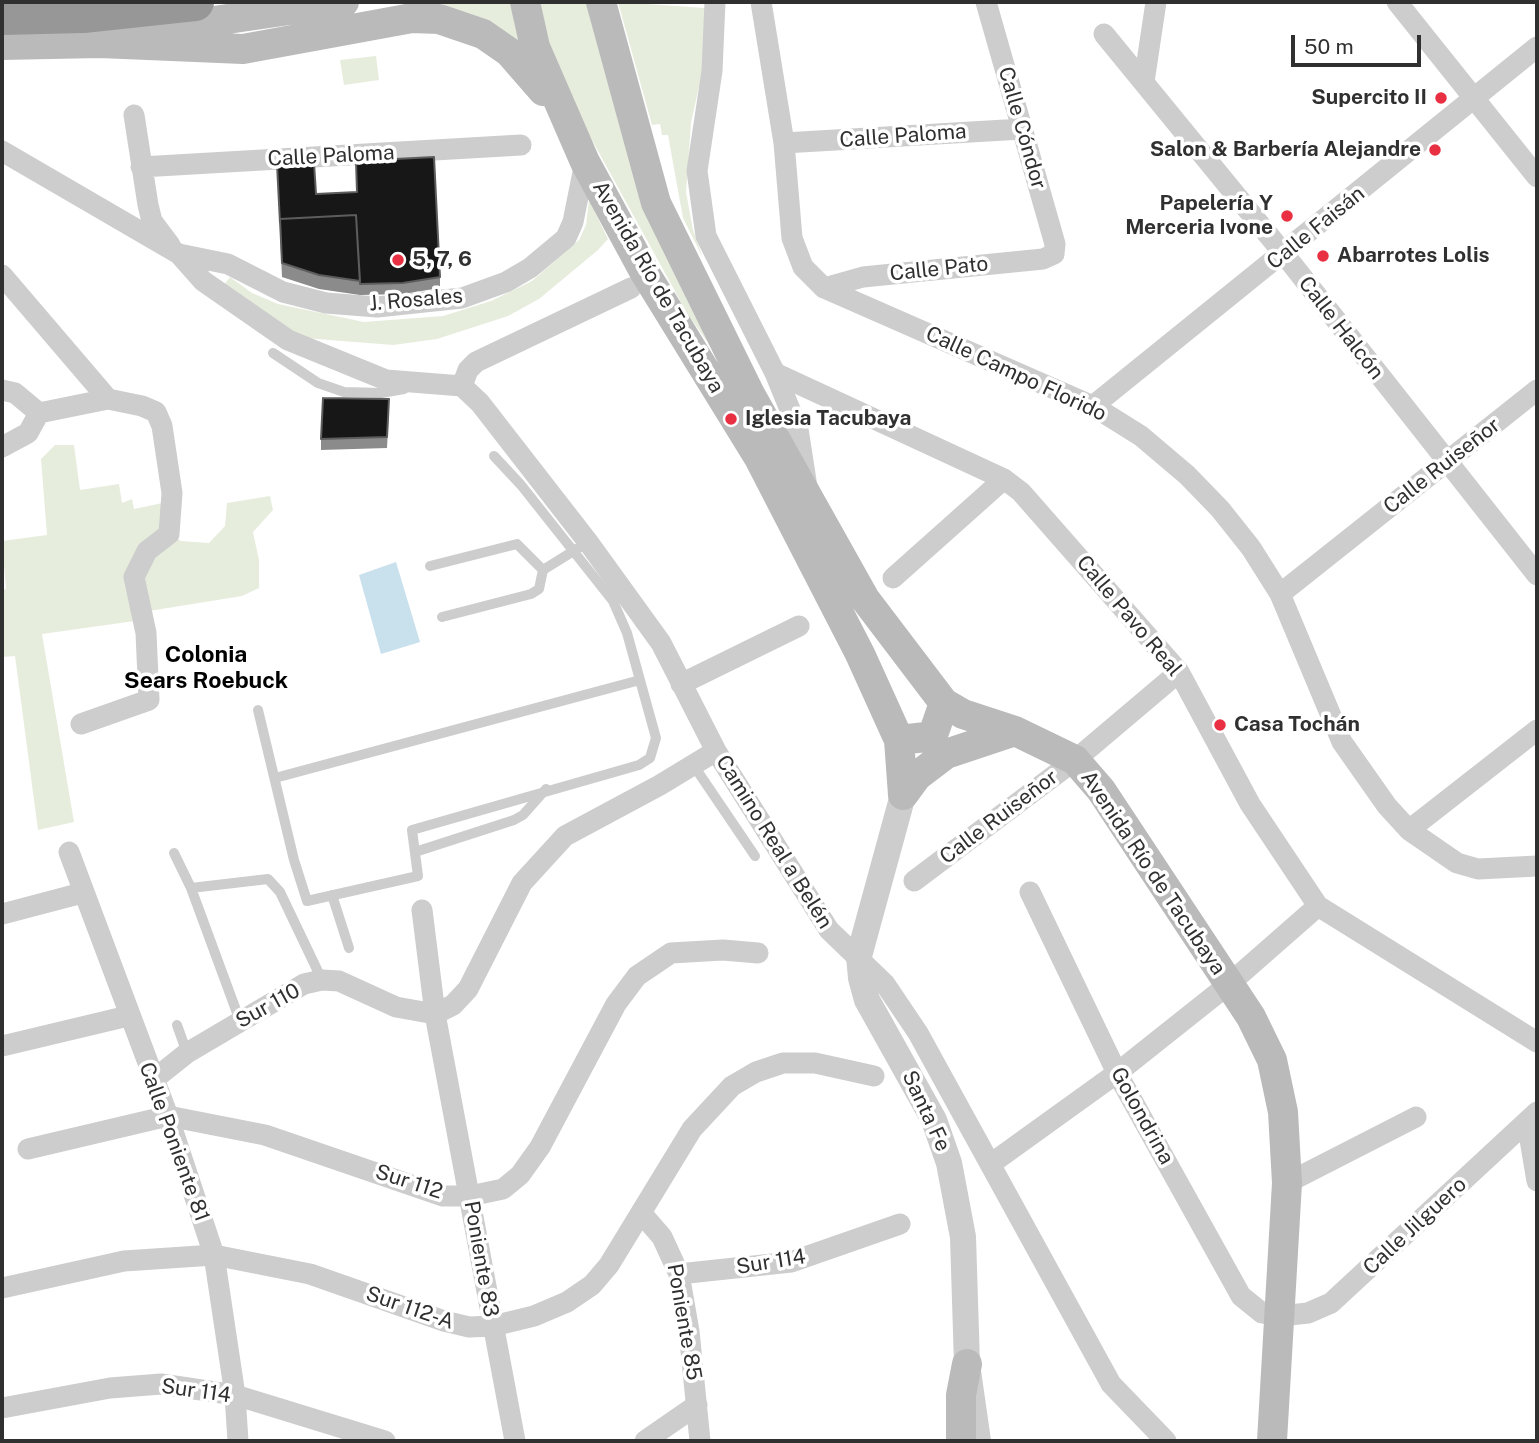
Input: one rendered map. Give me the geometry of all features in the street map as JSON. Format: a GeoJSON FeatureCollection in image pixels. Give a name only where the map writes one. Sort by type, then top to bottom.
{"type":"FeatureCollection","features":[{"type":"Feature","properties":{"kind":"highway"},"geometry":{"type":"LineString","coordinates":[[2,16],[83,13],[195,2]]}},
{"type":"Feature","properties":{"kind":"main road"},"geometry":{"type":"LineString","coordinates":[[100,43],[132,33],[344,2]]}},
{"type":"Feature","properties":{"kind":"main road","name":"Avenida Río de Tacubaya"},"geometry":{"type":"LineString","coordinates":[[525,2],[535,47],[585,162],[645,273],[759,458],[855,643],[899,740],[903,795]]}},
{"type":"Feature","properties":{"kind":"main road","name":"Avenida Río de Tacubaya"},"geometry":{"type":"LineString","coordinates":[[601,2],[656,203],[750,394],[865,599],[944,703],[963,714],[1016,731],[1075,760],[1101,790],[1251,1017],[1272,1060],[1283,1112],[1287,1183],[1272,1441]]}},
{"type":"Feature","properties":{"kind":"main road"},"geometry":{"type":"LineString","coordinates":[[2,45],[100,43],[243,49],[412,18],[439,19],[483,34],[509,52],[536,79],[573,134]]}},
{"type":"Feature","properties":{"kind":"main road"},"geometry":{"type":"LineString","coordinates":[[899,740],[926,737],[934,732],[944,703]]}},
{"type":"Feature","properties":{"kind":"main road"},"geometry":{"type":"LineString","coordinates":[[903,795],[917,776],[946,754],[1016,731]]}},
{"type":"Feature","properties":{"kind":"main road"},"geometry":{"type":"LineString","coordinates":[[1280,1316],[1287,1366],[1288,1441]]}},
{"type":"Feature","properties":{"kind":"main road"},"geometry":{"type":"LineString","coordinates":[[961,1441],[961,1395],[967,1364]]}},
{"type":"Feature","properties":{"kind":"street"},"geometry":{"type":"LineString","coordinates":[[715,2],[712,71],[696,171],[706,236],[775,373],[798,429],[809,500]]}},
{"type":"Feature","properties":{"kind":"street","name":"Calle Campo Florido"},"geometry":{"type":"LineString","coordinates":[[761,2],[784,143],[792,238],[803,267],[824,288],[1093,406],[1141,436],[1187,475],[1220,509],[1251,548],[1280,594],[1342,742],[1365,777],[1409,830],[1457,863],[1478,869],[1537,866]]}},
{"type":"Feature","properties":{"kind":"street","name":"Calle Cóndor"},"geometry":{"type":"LineString","coordinates":[[986,2],[1055,244],[1054,254]]}},
{"type":"Feature","properties":{"kind":"street"},"geometry":{"type":"LineString","coordinates":[[1144,82],[1156,2]]}},
{"type":"Feature","properties":{"kind":"street"},"geometry":{"type":"LineString","coordinates":[[1397,2],[1537,177]]}},
{"type":"Feature","properties":{"kind":"street","name":"Calle Halcón"},"geometry":{"type":"LineString","coordinates":[[1104,34],[1284,254],[1537,575]]}},
{"type":"Feature","properties":{"kind":"street","name":"Calle Faisán"},"geometry":{"type":"LineString","coordinates":[[1093,406],[1537,47]]}},
{"type":"Feature","properties":{"kind":"street"},"geometry":{"type":"LineString","coordinates":[[134,116],[152,221],[203,281],[288,340],[386,380],[462,386],[468,370],[476,362],[631,288]]}},
{"type":"Feature","properties":{"kind":"street","name":"Calle Paloma"},"geometry":{"type":"LineString","coordinates":[[784,143],[1022,129]]}},
{"type":"Feature","properties":{"kind":"street","name":"Calle Paloma"},"geometry":{"type":"LineString","coordinates":[[141,167],[521,145]]}},
{"type":"Feature","properties":{"kind":"street"},"geometry":{"type":"LineString","coordinates":[[2,151],[179,254]]}},
{"type":"Feature","properties":{"kind":"street","name":"J. Rosales"},"geometry":{"type":"LineString","coordinates":[[179,254],[228,264],[283,292],[326,303],[377,307],[462,298],[506,282],[530,268],[566,238],[573,222],[585,162]]}},
{"type":"Feature","properties":{"kind":"street","name":"Calle Pato"},"geometry":{"type":"LineString","coordinates":[[824,288],[863,277],[1043,259],[1054,254]]}},
{"type":"Feature","properties":{"kind":"street"},"geometry":{"type":"LineString","coordinates":[[2,275],[108,399]]}},
{"type":"Feature","properties":{"kind":"street","name":"Calle Pavo Real"},"geometry":{"type":"LineString","coordinates":[[775,373],[1004,479],[1040,512],[1179,672],[1250,804],[1318,906],[1537,1042]]}},
{"type":"Feature","properties":{"kind":"street","name":"Camino Real a Belén"},"geometry":{"type":"LineString","coordinates":[[462,386],[480,403],[580,547],[661,643],[716,751],[829,930],[842,946],[859,956],[885,984],[904,1011],[992,1163],[1111,1384],[1166,1441]]}},
{"type":"Feature","properties":{"kind":"street"},"geometry":{"type":"LineString","coordinates":[[2,390],[15,393],[39,413]]}},
{"type":"Feature","properties":{"kind":"street","name":"Calle Ruiseñor"},"geometry":{"type":"LineString","coordinates":[[1280,594],[1537,390]]}},
{"type":"Feature","properties":{"kind":"street"},"geometry":{"type":"LineString","coordinates":[[2,447],[28,433],[39,413],[108,399],[142,406],[156,412],[162,426],[172,493],[171,529],[165,538],[147,551],[136,568],[134,585],[144,615],[150,680],[149,700],[81,724]]}},
{"type":"Feature","properties":{"kind":"street"},"geometry":{"type":"LineString","coordinates":[[893,578],[1004,479]]}},
{"type":"Feature","properties":{"kind":"street"},"geometry":{"type":"LineString","coordinates":[[681,684],[799,626]]}},
{"type":"Feature","properties":{"kind":"street","name":"Calle Ruiseñor"},"geometry":{"type":"LineString","coordinates":[[914,881],[1075,760],[1179,672]]}},
{"type":"Feature","properties":{"kind":"street"},"geometry":{"type":"LineString","coordinates":[[1409,830],[1537,730]]}},
{"type":"Feature","properties":{"kind":"street"},"geometry":{"type":"LineString","coordinates":[[435,1014],[453,1005],[468,989],[522,883],[565,836],[694,766],[716,751]]}},
{"type":"Feature","properties":{"kind":"street","name":"Santa Fe"},"geometry":{"type":"LineString","coordinates":[[903,795],[859,956],[867,1000],[916,1083],[934,1120],[949,1163],[963,1237],[967,1364],[978,1441]]}},
{"type":"Feature","properties":{"kind":"street","name":"Calle Poniente 81"},"geometry":{"type":"LineString","coordinates":[[69,852],[128,1016],[168,1116],[214,1255],[235,1395],[238,1441]]}},
{"type":"Feature","properties":{"kind":"street","name":"Golondrina"},"geometry":{"type":"LineString","coordinates":[[1030,892],[1117,1073],[1241,1296],[1262,1313],[1280,1316]]}},
{"type":"Feature","properties":{"kind":"street"},"geometry":{"type":"LineString","coordinates":[[2,914],[82,893]]}},
{"type":"Feature","properties":{"kind":"street"},"geometry":{"type":"LineString","coordinates":[[992,1163],[1117,1073],[1229,984],[1318,906]]}},
{"type":"Feature","properties":{"kind":"street","name":"Poniente 83"},"geometry":{"type":"LineString","coordinates":[[422,910],[435,1014],[516,1441]]}},
{"type":"Feature","properties":{"kind":"street","name":"Sur 112"},"geometry":{"type":"LineString","coordinates":[[27,1149],[168,1116],[265,1135],[443,1196],[470,1196],[503,1189],[520,1175],[540,1147],[617,1004],[637,976],[671,953],[723,950],[758,953]]}},
{"type":"Feature","properties":{"kind":"street","name":"Sur 110"},"geometry":{"type":"LineString","coordinates":[[153,1080],[187,1053],[304,984],[322,980],[339,981],[396,1007],[435,1014]]}},
{"type":"Feature","properties":{"kind":"street"},"geometry":{"type":"LineString","coordinates":[[2,1046],[128,1016]]}},
{"type":"Feature","properties":{"kind":"street","name":"Sur 112-A"},"geometry":{"type":"LineString","coordinates":[[2,1288],[124,1261],[214,1255],[310,1274],[444,1321],[469,1327],[494,1326],[534,1316],[567,1303],[592,1284],[609,1265],[642,1214],[692,1129],[712,1104],[732,1086],[755,1072],[783,1063],[815,1063],[874,1076]]}},
{"type":"Feature","properties":{"kind":"street"},"geometry":{"type":"LineString","coordinates":[[1287,1183],[1416,1117]]}},
{"type":"Feature","properties":{"kind":"street"},"geometry":{"type":"LineString","coordinates":[[1533,1125],[1537,1181]]}},
{"type":"Feature","properties":{"kind":"street","name":"Calle Jilguero"},"geometry":{"type":"LineString","coordinates":[[1280,1316],[1308,1313],[1331,1303],[1533,1125]]}},
{"type":"Feature","properties":{"kind":"street","name":"Poniente 85"},"geometry":{"type":"LineString","coordinates":[[642,1214],[662,1237],[680,1274],[700,1441]]}},
{"type":"Feature","properties":{"kind":"street","name":"Sur 114"},"geometry":{"type":"LineString","coordinates":[[680,1274],[791,1262],[900,1224]]}},
{"type":"Feature","properties":{"kind":"street","name":"Sur 114"},"geometry":{"type":"LineString","coordinates":[[2,1408],[110,1388],[161,1384],[235,1395],[386,1441]]}},
{"type":"Feature","properties":{"kind":"street"},"geometry":{"type":"LineString","coordinates":[[645,1441],[697,1405]]}},
{"type":"Feature","properties":{"kind":"lane"},"geometry":{"type":"LineString","coordinates":[[273,353],[318,383],[344,392],[382,393],[424,385]]}},
{"type":"Feature","properties":{"kind":"lane"},"geometry":{"type":"LineString","coordinates":[[258,710],[294,860],[307,901],[418,876],[412,830],[546,789],[639,765],[650,758],[656,738],[627,633],[613,601],[580,547],[494,456]]}},
{"type":"Feature","properties":{"kind":"lane"},"geometry":{"type":"LineString","coordinates":[[430,566],[517,544],[543,570]]}},
{"type":"Feature","properties":{"kind":"lane"},"geometry":{"type":"LineString","coordinates":[[442,617],[531,594],[539,589],[543,570],[580,547]]}},
{"type":"Feature","properties":{"kind":"lane"},"geometry":{"type":"LineString","coordinates":[[275,778],[640,680]]}},
{"type":"Feature","properties":{"kind":"lane"},"geometry":{"type":"LineString","coordinates":[[694,766],[755,856]]}},
{"type":"Feature","properties":{"kind":"lane"},"geometry":{"type":"LineString","coordinates":[[415,852],[514,820],[523,815],[546,789]]}},
{"type":"Feature","properties":{"kind":"lane"},"geometry":{"type":"LineString","coordinates":[[174,853],[191,888],[240,1021]]}},
{"type":"Feature","properties":{"kind":"lane"},"geometry":{"type":"LineString","coordinates":[[191,888],[268,879],[280,892],[322,980]]}},
{"type":"Feature","properties":{"kind":"lane"},"geometry":{"type":"LineString","coordinates":[[332,895],[349,948]]}},
{"type":"Feature","properties":{"kind":"lane"},"geometry":{"type":"LineString","coordinates":[[177,1025],[187,1053]]}},
{"type":"Feature","properties":{"kind":"green space"},"geometry":{"type":"Polygon","coordinates":[[[443,2],[513,2],[534,66],[444,8],[443,2]]]}},
{"type":"Feature","properties":{"kind":"green space"},"geometry":{"type":"Polygon","coordinates":[[[537,2],[597,2],[715,352],[688,315],[581,120],[551,58],[537,2]]]}},
{"type":"Feature","properties":{"kind":"green space"},"geometry":{"type":"Polygon","coordinates":[[[618,2],[705,8],[703,68],[691,123],[686,192],[693,230],[703,258],[683,218],[668,135],[662,135],[660,124],[652,125],[618,2]]]}},
{"type":"Feature","properties":{"kind":"green space"},"geometry":{"type":"Polygon","coordinates":[[[376,56],[379,80],[344,85],[340,60],[376,56]]]}},
{"type":"Feature","properties":{"kind":"green space"},"geometry":{"type":"Polygon","coordinates":[[[589,200],[608,239],[598,250],[539,299],[508,316],[437,339],[393,345],[304,338],[223,286],[230,277],[252,293],[278,304],[364,322],[443,316],[491,301],[532,281],[579,240],[586,225],[589,200]]]}},
{"type":"Feature","properties":{"kind":"green space"},"geometry":{"type":"Polygon","coordinates":[[[55,445],[74,445],[80,490],[119,484],[122,503],[132,499],[134,509],[172,501],[176,538],[181,541],[209,543],[225,526],[227,503],[270,496],[273,510],[253,532],[259,560],[259,588],[242,596],[149,611],[149,619],[42,634],[74,822],[38,830],[15,656],[2,657],[2,590],[6,589],[2,541],[47,535],[41,459],[55,445]]]}},
{"type":"Feature","properties":{"kind":"water"},"geometry":{"type":"Polygon","coordinates":[[[396,562],[420,642],[381,654],[359,575],[396,562]]]}},
{"type":"Feature","properties":{"kind":"building","name":"5, 7, 6"},"geometry":{"type":"Polygon","coordinates":[[[434,157],[440,277],[403,283],[360,284],[356,215],[280,219],[280,223],[277,164],[314,163],[316,194],[357,192],[356,161],[434,157]]]}},
{"type":"Feature","properties":{"kind":"building"},"geometry":{"type":"Polygon","coordinates":[[[356,215],[360,281],[319,275],[282,263],[280,219],[356,215]]]}},
{"type":"Feature","properties":{"kind":"building"},"geometry":{"type":"Polygon","coordinates":[[[323,398],[389,399],[387,437],[321,439],[323,398]]]}},
{"type":"Feature","properties":{"kind":"place","name":"Supercito II"},"geometry":{"type":"Point","coordinates":[1441,98]}},
{"type":"Feature","properties":{"kind":"place","name":"Salon & Barbería Alejandre"},"geometry":{"type":"Point","coordinates":[1435,150]}},
{"type":"Feature","properties":{"kind":"place","name":"Papelería Y Merceria Ivone"},"geometry":{"type":"Point","coordinates":[1287,216]}},
{"type":"Feature","properties":{"kind":"place","name":"Abarrotes Lolis"},"geometry":{"type":"Point","coordinates":[1323,256]}},
{"type":"Feature","properties":{"kind":"place","name":"5, 7, 6"},"geometry":{"type":"Point","coordinates":[398,260]}},
{"type":"Feature","properties":{"kind":"place","name":"Iglesia Tacubaya"},"geometry":{"type":"Point","coordinates":[731,419]}},
{"type":"Feature","properties":{"kind":"place","name":"Casa Tochán"},"geometry":{"type":"Point","coordinates":[1220,725]}},
{"type":"Feature","properties":{"kind":"district","name":"Colonia Sears Roebuck"},"geometry":{"type":"Point","coordinates":[206,668]}}]}
